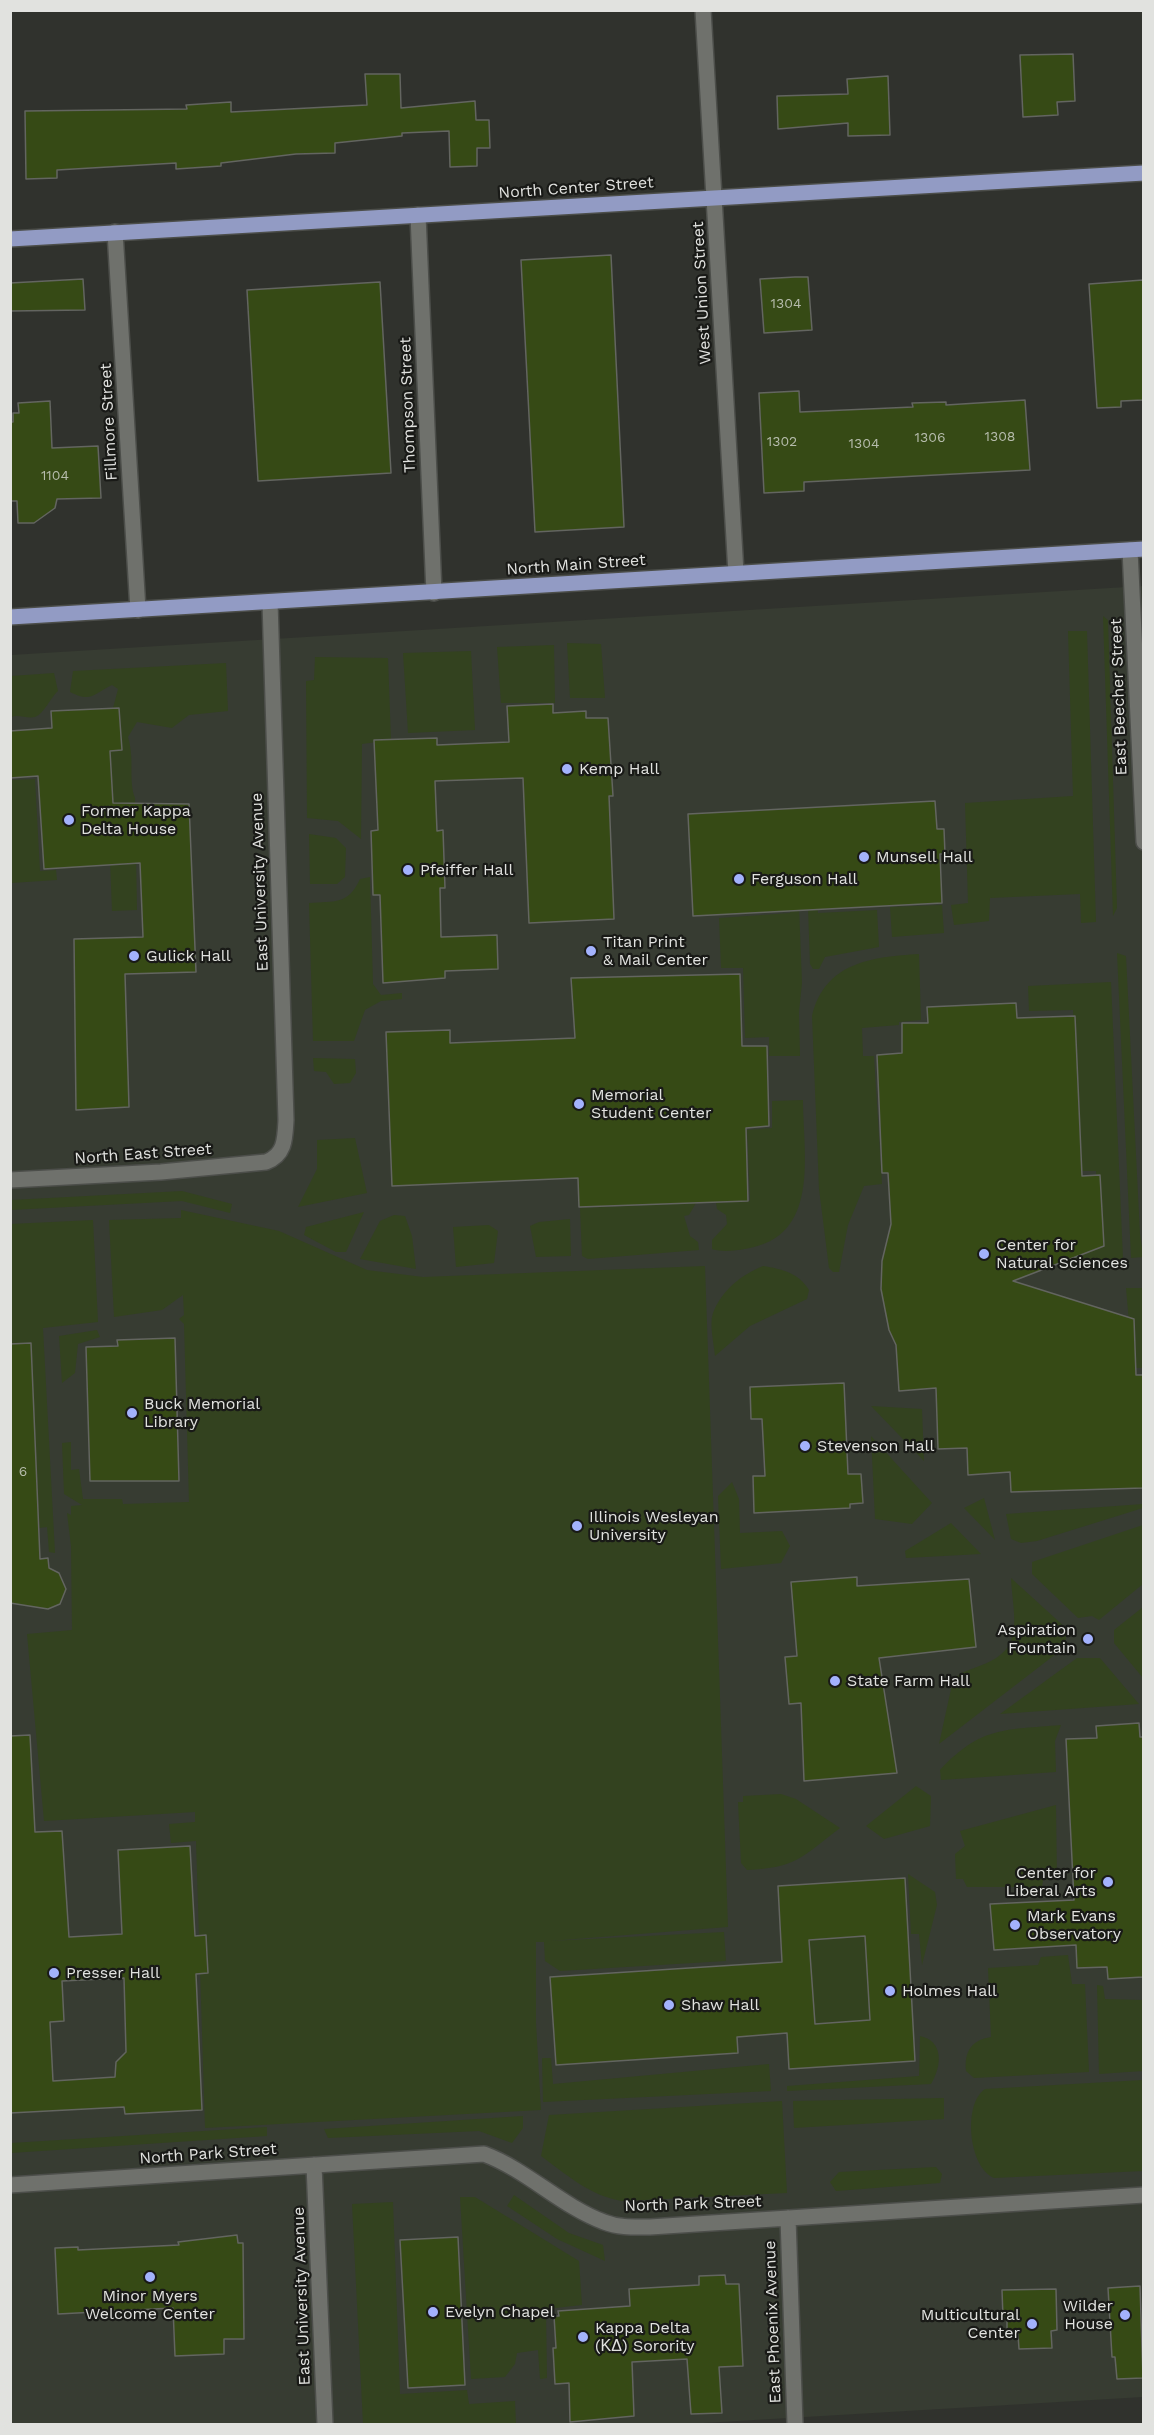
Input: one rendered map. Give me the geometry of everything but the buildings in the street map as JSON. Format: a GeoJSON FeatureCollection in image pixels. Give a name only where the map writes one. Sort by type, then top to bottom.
{"type":"FeatureCollection","features":[{"type":"Feature","properties":{"kind":"main road","name":"North Center Street"},"geometry":{"type":"LineString","coordinates":[[10,239],[1143,173]]}},
{"type":"Feature","properties":{"kind":"main road","name":"North Main Street"},"geometry":{"type":"LineString","coordinates":[[10,617],[1137,550]]}},
{"type":"Feature","properties":{"kind":"street","name":"West Union Street"},"geometry":{"type":"LineString","coordinates":[[703,10],[736,573]]}},
{"type":"Feature","properties":{"kind":"street","name":"Thompson Street"},"geometry":{"type":"LineString","coordinates":[[418,215],[434,592]]}},
{"type":"Feature","properties":{"kind":"street","name":"Fillmore Street"},"geometry":{"type":"LineString","coordinates":[[115,232],[138,610]]}},
{"type":"Feature","properties":{"kind":"street","name":"East Beecher Street"},"geometry":{"type":"LineString","coordinates":[[1137,550],[1143,842]]}},
{"type":"Feature","properties":{"kind":"street","name":"East University Avenue"},"geometry":{"type":"LineString","coordinates":[[270,602],[286,1120],[284,1143],[276,1158]]}},
{"type":"Feature","properties":{"kind":"street","name":"North East Street"},"geometry":{"type":"LineString","coordinates":[[10,1180],[161,1172],[266,1162],[276,1158]]}},
{"type":"Feature","properties":{"kind":"street","name":"North Park Street"},"geometry":{"type":"LineString","coordinates":[[10,2185],[484,2154],[505,2162],[581,2211],[605,2223],[622,2227],[1143,2196]]}},
{"type":"Feature","properties":{"kind":"street","name":"East University Avenue"},"geometry":{"type":"LineString","coordinates":[[314,2165],[325,2424]]}},
{"type":"Feature","properties":{"kind":"street","name":"East Phoenix Avenue"},"geometry":{"type":"LineString","coordinates":[[788,2218],[795,2424]]}},
{"type":"Feature","properties":{"kind":"shaded area","name":"Illinois Wesleyan University"},"geometry":{"type":"Polygon","coordinates":[[[1143,586],[1143,2397],[687,2424],[11,2424],[11,655],[1143,586]]]}},
{"type":"Feature","properties":{"kind":"green space"},"geometry":{"type":"Polygon","coordinates":[[[1103,616],[1108,620],[1117,908],[1113,916],[1103,616]]]}},
{"type":"Feature","properties":{"kind":"green space"},"geometry":{"type":"Polygon","coordinates":[[[1068,631],[1087,631],[1096,922],[1081,923],[1080,894],[990,898],[989,921],[954,925],[951,905],[968,903],[965,803],[1073,796],[1068,631]]]}},
{"type":"Feature","properties":{"kind":"green space"},"geometry":{"type":"Polygon","coordinates":[[[567,643],[601,644],[605,698],[570,698],[567,643]]]}},
{"type":"Feature","properties":{"kind":"green space"},"geometry":{"type":"Polygon","coordinates":[[[554,645],[555,703],[501,703],[497,647],[554,645]]]}},
{"type":"Feature","properties":{"kind":"green space"},"geometry":{"type":"Polygon","coordinates":[[[471,651],[475,730],[408,733],[403,653],[471,651]]]}},
{"type":"Feature","properties":{"kind":"green space"},"geometry":{"type":"Polygon","coordinates":[[[315,657],[388,658],[391,740],[362,744],[361,839],[338,821],[307,818],[306,681],[314,680],[315,657]]]}},
{"type":"Feature","properties":{"kind":"green space"},"geometry":{"type":"Polygon","coordinates":[[[226,663],[228,711],[189,715],[172,728],[137,722],[128,737],[135,798],[137,910],[112,911],[110,861],[95,773],[111,772],[110,751],[122,750],[119,708],[113,708],[118,689],[112,685],[92,696],[77,695],[70,692],[73,671],[226,663]]]}},
{"type":"Feature","properties":{"kind":"green space"},"geometry":{"type":"Polygon","coordinates":[[[54,673],[58,691],[41,713],[35,717],[11,717],[11,676],[54,673]]]}},
{"type":"Feature","properties":{"kind":"green space"},"geometry":{"type":"Polygon","coordinates":[[[35,779],[40,871],[56,870],[57,880],[11,883],[11,780],[35,779]]]}},
{"type":"Feature","properties":{"kind":"green space"},"geometry":{"type":"Polygon","coordinates":[[[309,834],[336,838],[346,848],[345,877],[337,884],[310,884],[309,834]]]}},
{"type":"Feature","properties":{"kind":"green space"},"geometry":{"type":"Polygon","coordinates":[[[370,877],[373,984],[381,995],[402,993],[402,999],[381,1001],[365,1010],[354,1041],[313,1041],[309,903],[340,900],[351,893],[360,879],[370,877]]]}},
{"type":"Feature","properties":{"kind":"green space"},"geometry":{"type":"Polygon","coordinates":[[[942,905],[944,933],[892,937],[890,907],[942,905]]]}},
{"type":"Feature","properties":{"kind":"green space"},"geometry":{"type":"Polygon","coordinates":[[[799,906],[802,983],[799,1012],[800,1056],[769,1056],[769,1037],[745,1038],[743,968],[721,968],[719,918],[790,913],[791,907],[799,906]]]}},
{"type":"Feature","properties":{"kind":"green space"},"geometry":{"type":"Polygon","coordinates":[[[817,906],[818,913],[877,910],[879,947],[825,957],[819,969],[813,969],[810,964],[808,907],[817,906]]]}},
{"type":"Feature","properties":{"kind":"green space"},"geometry":{"type":"Polygon","coordinates":[[[1117,953],[1126,956],[1140,1234],[1143,1254],[1143,1257],[1131,1258],[1117,953]]]}},
{"type":"Feature","properties":{"kind":"green space"},"geometry":{"type":"Polygon","coordinates":[[[919,954],[921,1020],[899,1022],[899,1025],[862,1028],[863,1056],[874,1056],[882,1184],[864,1186],[848,1225],[839,1272],[833,1272],[829,1268],[819,1189],[812,1016],[818,998],[839,973],[853,966],[884,957],[919,954]]]}},
{"type":"Feature","properties":{"kind":"green space"},"geometry":{"type":"Polygon","coordinates":[[[1111,982],[1123,1259],[1068,1267],[1067,1258],[1101,1245],[1096,1171],[1067,1171],[1080,1161],[1073,1010],[1029,1011],[1028,986],[1111,982]]]}},
{"type":"Feature","properties":{"kind":"green space"},"geometry":{"type":"Polygon","coordinates":[[[313,1058],[355,1059],[356,1073],[350,1083],[334,1084],[326,1072],[314,1071],[313,1058]]]}},
{"type":"Feature","properties":{"kind":"green space"},"geometry":{"type":"Polygon","coordinates":[[[803,1100],[805,1165],[803,1187],[799,1207],[789,1225],[775,1238],[754,1247],[728,1251],[712,1249],[712,1240],[727,1224],[726,1215],[717,1209],[716,1203],[750,1201],[747,1130],[772,1128],[772,1101],[803,1100]]]}},
{"type":"Feature","properties":{"kind":"green space"},"geometry":{"type":"Polygon","coordinates":[[[355,1138],[367,1193],[298,1207],[317,1169],[317,1140],[355,1138]]]}},
{"type":"Feature","properties":{"kind":"green space"},"geometry":{"type":"Polygon","coordinates":[[[182,1191],[232,1204],[230,1213],[182,1201],[11,1210],[11,1200],[182,1191]]]}},
{"type":"Feature","properties":{"kind":"green space"},"geometry":{"type":"Polygon","coordinates":[[[696,1203],[689,1215],[684,1216],[690,1236],[698,1242],[699,1250],[588,1259],[582,1256],[580,1208],[696,1203]]]}},
{"type":"Feature","properties":{"kind":"green space"},"geometry":{"type":"Polygon","coordinates":[[[181,1210],[279,1231],[367,1270],[423,1277],[705,1266],[728,1927],[550,1941],[724,1932],[726,1961],[560,1971],[545,1961],[544,1942],[536,1942],[536,2023],[541,2110],[205,2128],[196,1841],[171,1843],[169,1824],[195,1822],[195,1812],[44,1821],[27,1634],[72,1630],[71,1546],[67,1513],[71,1515],[71,1506],[82,1505],[64,1494],[62,1443],[71,1442],[71,1470],[79,1469],[83,1499],[122,1499],[123,1504],[189,1502],[184,1324],[179,1319],[184,1315],[183,1295],[162,1310],[114,1317],[109,1220],[181,1218],[181,1210]]]}},
{"type":"Feature","properties":{"kind":"green space"},"geometry":{"type":"Polygon","coordinates":[[[364,1212],[346,1252],[336,1252],[304,1235],[306,1227],[364,1212]]]}},
{"type":"Feature","properties":{"kind":"green space"},"geometry":{"type":"Polygon","coordinates":[[[394,1215],[405,1216],[412,1236],[416,1269],[360,1259],[380,1221],[394,1215]]]}},
{"type":"Feature","properties":{"kind":"green space"},"geometry":{"type":"Polygon","coordinates":[[[570,1219],[571,1256],[536,1257],[530,1226],[539,1222],[570,1219]]]}},
{"type":"Feature","properties":{"kind":"green space"},"geometry":{"type":"Polygon","coordinates":[[[93,1220],[98,1322],[43,1328],[55,1553],[49,1552],[47,1527],[39,1528],[30,1367],[11,1369],[10,1224],[93,1220]]]}},
{"type":"Feature","properties":{"kind":"green space"},"geometry":{"type":"Polygon","coordinates":[[[489,1225],[498,1231],[494,1263],[456,1267],[453,1227],[489,1225]]]}},
{"type":"Feature","properties":{"kind":"green space"},"geometry":{"type":"Polygon","coordinates":[[[763,1266],[783,1270],[795,1276],[809,1290],[807,1299],[750,1326],[715,1356],[711,1323],[717,1305],[733,1284],[763,1266]]]}},
{"type":"Feature","properties":{"kind":"green space"},"geometry":{"type":"Polygon","coordinates":[[[1126,1288],[1143,1288],[1143,1368],[1133,1368],[1126,1288]]]}},
{"type":"Feature","properties":{"kind":"green space"},"geometry":{"type":"Polygon","coordinates":[[[97,1330],[100,1337],[78,1344],[75,1373],[62,1383],[59,1336],[97,1330]]]}},
{"type":"Feature","properties":{"kind":"green space"},"geometry":{"type":"Polygon","coordinates":[[[871,1406],[922,1409],[924,1461],[871,1406]]]}},
{"type":"Feature","properties":{"kind":"green space"},"geometry":{"type":"Polygon","coordinates":[[[871,1436],[932,1503],[912,1524],[875,1519],[871,1436]]]}},
{"type":"Feature","properties":{"kind":"green space"},"geometry":{"type":"Polygon","coordinates":[[[732,1482],[739,1499],[740,1533],[782,1531],[790,1546],[781,1563],[721,1569],[718,1496],[732,1482]]]}},
{"type":"Feature","properties":{"kind":"green space"},"geometry":{"type":"Polygon","coordinates":[[[984,1498],[995,1540],[964,1508],[984,1498]]]}},
{"type":"Feature","properties":{"kind":"green space"},"geometry":{"type":"Polygon","coordinates":[[[1143,1504],[1143,1508],[1037,1541],[1021,1543],[1011,1539],[1006,1514],[1143,1504]]]}},
{"type":"Feature","properties":{"kind":"green space"},"geometry":{"type":"Polygon","coordinates":[[[951,1523],[981,1554],[906,1558],[905,1551],[951,1523]]]}},
{"type":"Feature","properties":{"kind":"green space"},"geometry":{"type":"Polygon","coordinates":[[[1143,1525],[1143,1584],[1099,1620],[1092,1616],[1078,1618],[1032,1574],[1032,1562],[1143,1525]]]}},
{"type":"Feature","properties":{"kind":"green space"},"geometry":{"type":"Polygon","coordinates":[[[1011,1578],[1067,1629],[1065,1647],[939,1744],[953,1680],[996,1658],[1011,1641],[1014,1618],[1011,1578]]]}},
{"type":"Feature","properties":{"kind":"green space"},"geometry":{"type":"Polygon","coordinates":[[[1143,1607],[1143,1678],[1114,1643],[1114,1630],[1143,1607]]]}},
{"type":"Feature","properties":{"kind":"green space"},"geometry":{"type":"Polygon","coordinates":[[[1077,1658],[1100,1658],[1139,1704],[1000,1714],[1077,1658]]]}},
{"type":"Feature","properties":{"kind":"green space"},"geometry":{"type":"Polygon","coordinates":[[[1061,1725],[1055,1741],[1056,1772],[941,1780],[940,1770],[968,1745],[982,1738],[1009,1730],[1061,1725]]]}},
{"type":"Feature","properties":{"kind":"green space"},"geometry":{"type":"Polygon","coordinates":[[[916,1786],[931,1796],[930,1826],[884,1839],[866,1826],[916,1786]]]}},
{"type":"Feature","properties":{"kind":"green space"},"geometry":{"type":"Polygon","coordinates":[[[781,1794],[796,1799],[840,1828],[798,1859],[777,1867],[747,1870],[741,1863],[738,1802],[743,1802],[743,1796],[781,1794]]]}},
{"type":"Feature","properties":{"kind":"green space"},"geometry":{"type":"Polygon","coordinates":[[[1056,1805],[1057,1879],[1043,1880],[1042,1887],[967,1887],[963,1879],[956,1879],[955,1854],[965,1846],[960,1831],[1056,1805]]]}},
{"type":"Feature","properties":{"kind":"green space"},"geometry":{"type":"Polygon","coordinates":[[[908,1874],[935,1892],[937,1905],[922,1965],[919,1934],[911,1934],[908,1874]]]}},
{"type":"Feature","properties":{"kind":"green space"},"geometry":{"type":"Polygon","coordinates":[[[865,1936],[870,2020],[815,2024],[809,1940],[865,1936]]]}},
{"type":"Feature","properties":{"kind":"green space"},"geometry":{"type":"Polygon","coordinates":[[[1068,1955],[1072,1984],[1085,1984],[1089,2072],[974,2078],[966,2071],[968,2052],[974,2044],[991,2037],[988,1968],[1038,1965],[1041,1957],[1068,1955]]]}},
{"type":"Feature","properties":{"kind":"green space"},"geometry":{"type":"Polygon","coordinates":[[[1097,1985],[1103,1986],[1105,1999],[1143,2000],[1143,2071],[1099,2074],[1097,1985]]]}},
{"type":"Feature","properties":{"kind":"green space"},"geometry":{"type":"Polygon","coordinates":[[[920,2036],[933,2043],[939,2055],[937,2070],[931,2084],[787,2091],[787,2086],[919,2076],[920,2036]]]}},
{"type":"Feature","properties":{"kind":"green space"},"geometry":{"type":"Polygon","coordinates":[[[542,2058],[551,2058],[553,2084],[769,2064],[771,2091],[543,2102],[542,2058]]]}},
{"type":"Feature","properties":{"kind":"green space"},"geometry":{"type":"Polygon","coordinates":[[[1143,2080],[1143,2171],[994,2178],[985,2172],[979,2161],[974,2149],[971,2120],[973,2107],[978,2096],[985,2089],[1143,2080]]]}},
{"type":"Feature","properties":{"kind":"green space"},"geometry":{"type":"Polygon","coordinates":[[[944,2098],[944,2119],[794,2128],[793,2101],[944,2098]]]}},
{"type":"Feature","properties":{"kind":"green space"},"geometry":{"type":"Polygon","coordinates":[[[782,2101],[787,2193],[622,2201],[589,2189],[541,2156],[549,2115],[782,2101]]]}},
{"type":"Feature","properties":{"kind":"green space"},"geometry":{"type":"Polygon","coordinates":[[[523,2116],[523,2128],[512,2143],[479,2131],[328,2138],[324,2129],[523,2116]]]}},
{"type":"Feature","properties":{"kind":"green space"},"geometry":{"type":"Polygon","coordinates":[[[267,2127],[267,2136],[11,2153],[11,2143],[267,2127]]]}},
{"type":"Feature","properties":{"kind":"green space"},"geometry":{"type":"Polygon","coordinates":[[[936,2167],[942,2174],[940,2183],[836,2191],[830,2182],[839,2172],[936,2167]]]}},
{"type":"Feature","properties":{"kind":"green space"},"geometry":{"type":"Polygon","coordinates":[[[514,2195],[569,2233],[603,2245],[605,2261],[557,2239],[507,2206],[514,2195]]]}},
{"type":"Feature","properties":{"kind":"green space"},"geometry":{"type":"Polygon","coordinates":[[[460,2197],[475,2197],[579,2261],[582,2305],[546,2309],[547,2378],[540,2379],[538,2350],[517,2353],[515,2364],[505,2377],[471,2379],[460,2197]]]}},
{"type":"Feature","properties":{"kind":"green space"},"geometry":{"type":"Polygon","coordinates":[[[393,2202],[400,2394],[467,2390],[469,2404],[515,2401],[516,2424],[363,2424],[352,2204],[393,2202]]]}},
{"type":"Feature","properties":{"kind":"place","name":"Kemp Hall"},"geometry":{"type":"Point","coordinates":[567,769]}},
{"type":"Feature","properties":{"kind":"place","name":"Former Kappa Delta House"},"geometry":{"type":"Point","coordinates":[69,820]}},
{"type":"Feature","properties":{"kind":"place","name":"Munsell Hall"},"geometry":{"type":"Point","coordinates":[864,857]}},
{"type":"Feature","properties":{"kind":"place","name":"Pfeiffer Hall"},"geometry":{"type":"Point","coordinates":[408,870]}},
{"type":"Feature","properties":{"kind":"place","name":"Ferguson Hall"},"geometry":{"type":"Point","coordinates":[739,879]}},
{"type":"Feature","properties":{"kind":"place","name":"Titan Print & Mail Center"},"geometry":{"type":"Point","coordinates":[591,951]}},
{"type":"Feature","properties":{"kind":"place","name":"Gulick Hall"},"geometry":{"type":"Point","coordinates":[134,956]}},
{"type":"Feature","properties":{"kind":"place","name":"Memorial Student Center"},"geometry":{"type":"Point","coordinates":[579,1104]}},
{"type":"Feature","properties":{"kind":"place","name":"Center for Natural Sciences"},"geometry":{"type":"Point","coordinates":[984,1254]}},
{"type":"Feature","properties":{"kind":"place","name":"Buck Memorial Library"},"geometry":{"type":"Point","coordinates":[132,1413]}},
{"type":"Feature","properties":{"kind":"place","name":"Stevenson Hall"},"geometry":{"type":"Point","coordinates":[805,1446]}},
{"type":"Feature","properties":{"kind":"place","name":"Illinois Wesleyan University"},"geometry":{"type":"Point","coordinates":[577,1526]}},
{"type":"Feature","properties":{"kind":"place","name":"Aspiration Fountain"},"geometry":{"type":"Point","coordinates":[1088,1639]}},
{"type":"Feature","properties":{"kind":"place","name":"State Farm Hall"},"geometry":{"type":"Point","coordinates":[835,1681]}},
{"type":"Feature","properties":{"kind":"place","name":"Center for Liberal Arts"},"geometry":{"type":"Point","coordinates":[1108,1882]}},
{"type":"Feature","properties":{"kind":"place","name":"Mark Evans Observatory"},"geometry":{"type":"Point","coordinates":[1015,1925]}},
{"type":"Feature","properties":{"kind":"place","name":"Presser Hall"},"geometry":{"type":"Point","coordinates":[54,1973]}},
{"type":"Feature","properties":{"kind":"place","name":"Holmes Hall"},"geometry":{"type":"Point","coordinates":[890,1991]}},
{"type":"Feature","properties":{"kind":"place","name":"Shaw Hall"},"geometry":{"type":"Point","coordinates":[669,2005]}},
{"type":"Feature","properties":{"kind":"place","name":"Minor Myers Welcome Center"},"geometry":{"type":"Point","coordinates":[150,2277]}},
{"type":"Feature","properties":{"kind":"place","name":"Evelyn Chapel"},"geometry":{"type":"Point","coordinates":[433,2312]}},
{"type":"Feature","properties":{"kind":"place","name":"Wilder House"},"geometry":{"type":"Point","coordinates":[1125,2315]}},
{"type":"Feature","properties":{"kind":"place","name":"Multicultural Center"},"geometry":{"type":"Point","coordinates":[1032,2324]}},
{"type":"Feature","properties":{"kind":"place","name":"Kappa Delta (ΚΔ) Sorority"},"geometry":{"type":"Point","coordinates":[583,2337]}}]}
